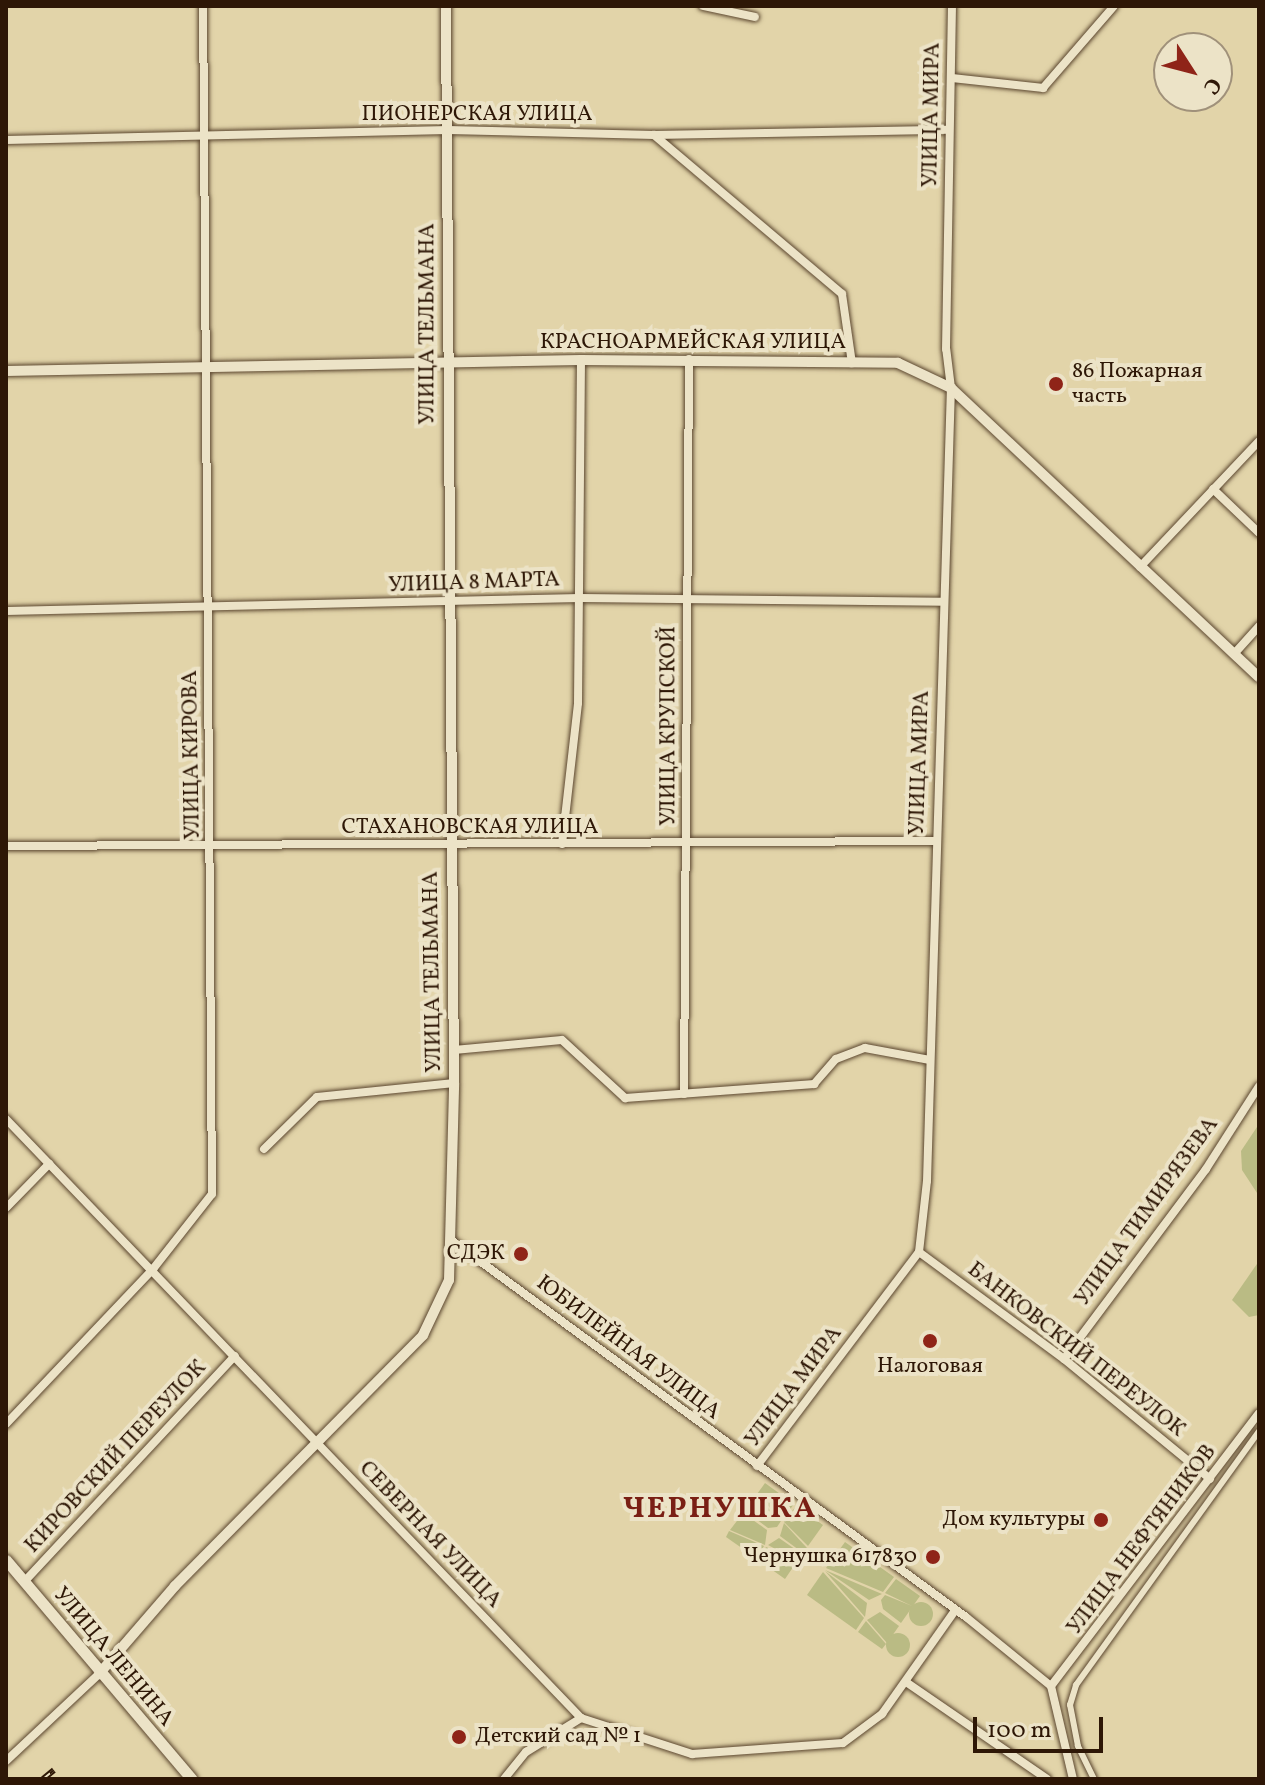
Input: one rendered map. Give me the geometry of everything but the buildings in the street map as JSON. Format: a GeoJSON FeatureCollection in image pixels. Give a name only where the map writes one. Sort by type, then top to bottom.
{"type":"FeatureCollection","features":[{"type":"Feature","properties":{"kind":"main road","name":"УЛИЦА ЛЕНИНА"},"geometry":{"type":"LineString","coordinates":[[6,1560],[99,1674],[192,1779]]}},
{"type":"Feature","properties":{"kind":"street","name":"УЛИЦА КИРОВА"},"geometry":{"type":"LineString","coordinates":[[6,1424],[153,1269],[212,1194],[203,6]]}},
{"type":"Feature","properties":{"kind":"street","name":"УЛИЦА ТЕЛЬМАНА"},"geometry":{"type":"LineString","coordinates":[[6,1761],[99,1674],[175,1586],[423,1335],[449,1280],[454,1050],[446,6]]}},
{"type":"Feature","properties":{"kind":"street"},"geometry":{"type":"LineString","coordinates":[[703,6],[755,17]]}},
{"type":"Feature","properties":{"kind":"street","name":"УЛИЦА МИРА"},"geometry":{"type":"LineString","coordinates":[[757,1466],[919,1252],[930,1060],[951,388],[946,349],[952,6]]}},
{"type":"Feature","properties":{"kind":"street"},"geometry":{"type":"LineString","coordinates":[[952,78],[1043,88],[1114,6]]}},
{"type":"Feature","properties":{"kind":"street","name":"ПИОНЕРСКАЯ УЛИЦА"},"geometry":{"type":"LineString","coordinates":[[6,140],[204,138],[448,130],[654,135],[948,130]]}},
{"type":"Feature","properties":{"kind":"street"},"geometry":{"type":"LineString","coordinates":[[654,135],[842,294],[852,363]]}},
{"type":"Feature","properties":{"kind":"street","name":"КРАСНОАРМЕЙСКАЯ УЛИЦА"},"geometry":{"type":"LineString","coordinates":[[6,371],[689,359],[898,363],[951,388],[1259,677]]}},
{"type":"Feature","properties":{"kind":"street","name":"УЛИЦА КРУПСКОЙ"},"geometry":{"type":"LineString","coordinates":[[684,1094],[689,359]]}},
{"type":"Feature","properties":{"kind":"street"},"geometry":{"type":"LineString","coordinates":[[562,844],[578,703],[581,360]]}},
{"type":"Feature","properties":{"kind":"street"},"geometry":{"type":"LineString","coordinates":[[1140,567],[1259,441]]}},
{"type":"Feature","properties":{"kind":"street"},"geometry":{"type":"LineString","coordinates":[[1213,489],[1259,533]]}},
{"type":"Feature","properties":{"kind":"street","name":"УЛИЦА 8 МАРТА"},"geometry":{"type":"LineString","coordinates":[[6,611],[208,603],[450,604],[580,598],[943,602]]}},
{"type":"Feature","properties":{"kind":"street"},"geometry":{"type":"LineString","coordinates":[[1234,654],[1259,626]]}},
{"type":"Feature","properties":{"kind":"street","name":"СТАХАНОВСКАЯ УЛИЦА"},"geometry":{"type":"LineString","coordinates":[[6,846],[687,846],[935,841]]}},
{"type":"Feature","properties":{"kind":"street"},"geometry":{"type":"LineString","coordinates":[[454,1050],[562,1040],[625,1098],[814,1084],[836,1059],[865,1048],[930,1060]]}},
{"type":"Feature","properties":{"kind":"street"},"geometry":{"type":"LineString","coordinates":[[264,1149],[317,1097],[454,1083]]}},
{"type":"Feature","properties":{"kind":"street","name":"УЛИЦА ТИМИРЯЗЕВА"},"geometry":{"type":"LineString","coordinates":[[1064,1359],[1206,1169],[1259,1086]]}},
{"type":"Feature","properties":{"kind":"street","name":"СЕВЕРНАЯ УЛИЦА"},"geometry":{"type":"LineString","coordinates":[[6,1119],[581,1718],[655,1746],[692,1754],[843,1743],[882,1714],[954,1612]]}},
{"type":"Feature","properties":{"kind":"street"},"geometry":{"type":"LineString","coordinates":[[6,1208],[49,1164]]}},
{"type":"Feature","properties":{"kind":"street","name":"ЮБИЛЕЙНАЯ УЛИЦА"},"geometry":{"type":"LineString","coordinates":[[451,1240],[1051,1686]]}},
{"type":"Feature","properties":{"kind":"street","name":"БАНКОВСКИЙ ПЕРЕУЛОК"},"geometry":{"type":"LineString","coordinates":[[919,1252],[1064,1359],[1210,1479]]}},
{"type":"Feature","properties":{"kind":"street","name":"КИРОВСКИЙ ПЕРЕУЛОК"},"geometry":{"type":"LineString","coordinates":[[24,1582],[235,1356]]}},
{"type":"Feature","properties":{"kind":"street","name":"УЛИЦА НЕФТЯНИКОВ"},"geometry":{"type":"LineString","coordinates":[[1051,1686],[1259,1413]]}},
{"type":"Feature","properties":{"kind":"street"},"geometry":{"type":"LineString","coordinates":[[1094,1779],[1073,1719],[1076,1685],[1259,1431]]}},
{"type":"Feature","properties":{"kind":"street"},"geometry":{"type":"LineString","coordinates":[[906,1682],[1047,1779]]}},
{"type":"Feature","properties":{"kind":"street"},"geometry":{"type":"LineString","coordinates":[[1051,1686],[1073,1779]]}},
{"type":"Feature","properties":{"kind":"street"},"geometry":{"type":"LineString","coordinates":[[504,1779],[526,1752],[581,1718]]}},
{"type":"Feature","properties":{"kind":"green space"},"geometry":{"type":"Polygon","coordinates":[[[1259,1124],[1259,1196],[1242,1170],[1241,1151],[1259,1124]]]}},
{"type":"Feature","properties":{"kind":"green space"},"geometry":{"type":"Polygon","coordinates":[[[1259,1261],[1259,1315],[1249,1317],[1232,1300],[1259,1261]]]}},
{"type":"Feature","properties":{"kind":"green space"},"geometry":{"type":"Polygon","coordinates":[[[765,1483],[794,1504],[782,1520],[757,1494],[765,1483]]]}},
{"type":"Feature","properties":{"kind":"green space"},"geometry":{"type":"Polygon","coordinates":[[[756,1496],[781,1521],[777,1527],[768,1528],[745,1511],[756,1496]]]}},
{"type":"Feature","properties":{"kind":"green space"},"geometry":{"type":"Polygon","coordinates":[[[796,1506],[823,1525],[808,1546],[784,1522],[796,1506]]]}},
{"type":"Feature","properties":{"kind":"green space"},"geometry":{"type":"Polygon","coordinates":[[[743,1513],[767,1530],[765,1545],[730,1530],[743,1513]]]}},
{"type":"Feature","properties":{"kind":"green space"},"geometry":{"type":"Polygon","coordinates":[[[784,1523],[807,1548],[803,1553],[780,1536],[784,1523]]]}},
{"type":"Feature","properties":{"kind":"green space"},"geometry":{"type":"Polygon","coordinates":[[[729,1531],[764,1546],[756,1558],[726,1537],[729,1531]]]}},
{"type":"Feature","properties":{"kind":"green space"},"geometry":{"type":"Polygon","coordinates":[[[779,1538],[802,1554],[785,1579],[758,1560],[766,1547],[792,1558],[768,1545],[779,1538]]]}},
{"type":"Feature","properties":{"kind":"green space"},"geometry":{"type":"Polygon","coordinates":[[[845,1542],[894,1577],[883,1592],[826,1568],[845,1542]]]}},
{"type":"Feature","properties":{"kind":"green space"},"geometry":{"type":"Polygon","coordinates":[[[825,1570],[882,1594],[869,1600],[825,1570]]]}},
{"type":"Feature","properties":{"kind":"green space"},"geometry":{"type":"Polygon","coordinates":[[[825,1571],[867,1603],[865,1617],[825,1571]]]}},
{"type":"Feature","properties":{"kind":"green space"},"geometry":{"type":"Polygon","coordinates":[[[823,1572],[864,1618],[856,1630],[807,1595],[823,1572]]]}},
{"type":"Feature","properties":{"kind":"green space"},"geometry":{"type":"Polygon","coordinates":[[[896,1579],[920,1596],[901,1623],[883,1609],[881,1600],[885,1595],[912,1606],[885,1593],[896,1579]]]}},
{"type":"Feature","properties":{"kind":"green space"},"geometry":{"type":"Polygon","coordinates":[[[921,1602],[930,1605],[933,1614],[930,1623],[921,1626],[912,1623],[909,1614],[912,1605],[921,1602]]]}},
{"type":"Feature","properties":{"kind":"green space"},"geometry":{"type":"Polygon","coordinates":[[[880,1612],[899,1626],[887,1643],[867,1620],[880,1612]]]}},
{"type":"Feature","properties":{"kind":"green space"},"geometry":{"type":"Polygon","coordinates":[[[866,1621],[886,1644],[882,1649],[858,1632],[866,1621]]]}},
{"type":"Feature","properties":{"kind":"green space"},"geometry":{"type":"Polygon","coordinates":[[[898,1633],[906,1637],[910,1645],[906,1653],[898,1657],[890,1653],[886,1645],[890,1637],[898,1633]]]}},
{"type":"Feature","properties":{"kind":"railway"},"geometry":{"type":"LineString","coordinates":[[43,1779],[54,1770]]}},
{"type":"Feature","properties":{"kind":"place","name":"86 Пожарная часть"},"geometry":{"type":"Point","coordinates":[1056,384]}},
{"type":"Feature","properties":{"kind":"place","name":"СДЭК"},"geometry":{"type":"Point","coordinates":[521,1254]}},
{"type":"Feature","properties":{"kind":"place","name":"Налоговая"},"geometry":{"type":"Point","coordinates":[930,1341]}},
{"type":"Feature","properties":{"kind":"place","name":"Дом культуры"},"geometry":{"type":"Point","coordinates":[1101,1520]}},
{"type":"Feature","properties":{"kind":"place","name":"Чернушка 617830"},"geometry":{"type":"Point","coordinates":[933,1557]}},
{"type":"Feature","properties":{"kind":"place","name":"Детский сад № 1"},"geometry":{"type":"Point","coordinates":[459,1737]}},
{"type":"Feature","properties":{"kind":"district","name":"ЧЕРНУШКА"},"geometry":{"type":"Point","coordinates":[720,1509]}}]}
